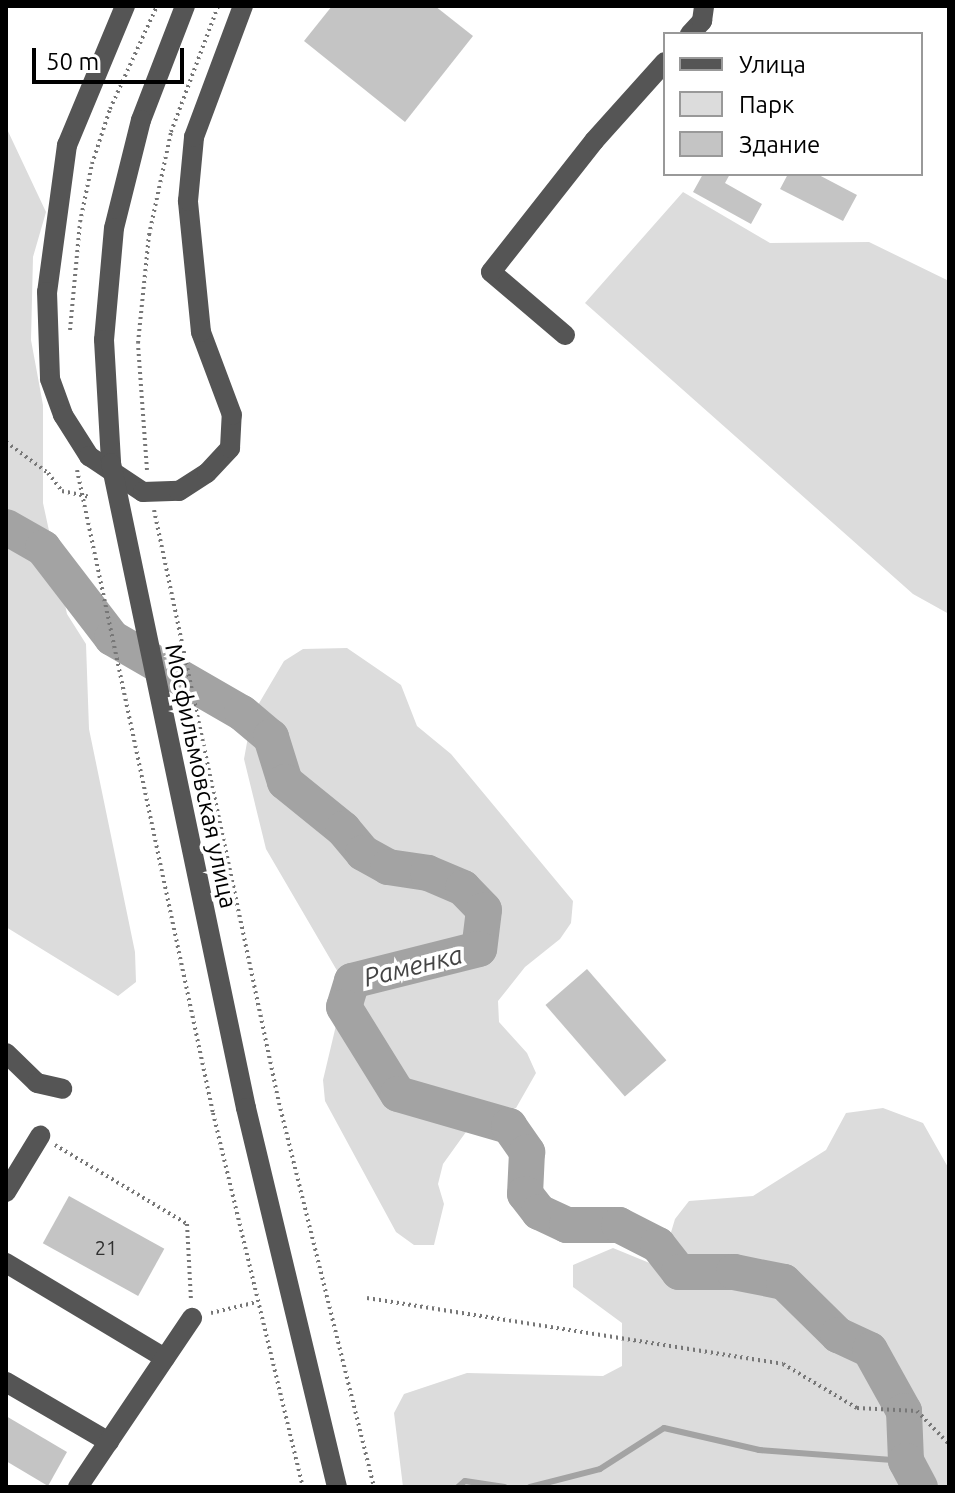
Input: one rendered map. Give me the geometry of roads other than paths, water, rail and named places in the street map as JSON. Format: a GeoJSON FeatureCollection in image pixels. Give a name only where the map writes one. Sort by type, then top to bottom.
{"type":"FeatureCollection","features":[{"type":"Feature","properties":{"kind":"street"},"geometry":{"type":"LineString","coordinates":[[125,6],[67,145],[47,292],[50,379],[63,415],[89,456],[143,492],[179,491],[207,473],[230,448],[232,415],[201,332],[188,201],[194,137],[243,6]]}},
{"type":"Feature","properties":{"kind":"street","name":"Мосфильмовская улица"},"geometry":{"type":"LineString","coordinates":[[185,6],[141,120],[114,228],[105,326],[111,463],[246,1108],[337,1487]]}},
{"type":"Feature","properties":{"kind":"street","name":"Мосфильмовская улица"},"geometry":{"type":"LineString","coordinates":[[161,72],[195,6]]}},
{"type":"Feature","properties":{"kind":"street"},"geometry":{"type":"LineString","coordinates":[[692,32],[702,21],[704,6]]}},
{"type":"Feature","properties":{"kind":"street"},"geometry":{"type":"LineString","coordinates":[[565,335],[491,272],[594,141],[663,64]]}},
{"type":"Feature","properties":{"kind":"street"},"geometry":{"type":"LineString","coordinates":[[6,1053],[37,1083],[62,1089]]}},
{"type":"Feature","properties":{"kind":"street"},"geometry":{"type":"LineString","coordinates":[[6,1192],[40,1136]]}},
{"type":"Feature","properties":{"kind":"street"},"geometry":{"type":"LineString","coordinates":[[6,1263],[165,1358]]}},
{"type":"Feature","properties":{"kind":"street"},"geometry":{"type":"LineString","coordinates":[[78,1487],[192,1318]]}},
{"type":"Feature","properties":{"kind":"street"},"geometry":{"type":"LineString","coordinates":[[6,1382],[109,1442]]}},
{"type":"Feature","properties":{"kind":"waterway","name":"Раменка"},"geometry":{"type":"LineString","coordinates":[[6,527],[43,548],[112,638],[242,713],[271,737],[285,782],[343,829],[363,853],[388,867],[428,873],[463,888],[484,910],[479,949],[352,981],[344,1007],[398,1094],[509,1126],[527,1152],[525,1194],[539,1212],[567,1225],[619,1225],[658,1245],[679,1272],[734,1272],[784,1282],[838,1335],[870,1350],[904,1411],[906,1461],[920,1487]]}},
{"type":"Feature","properties":{"kind":"waterway"},"geometry":{"type":"LineString","coordinates":[[530,1487],[600,1469],[664,1428],[759,1450],[906,1461]]}},
{"type":"Feature","properties":{"kind":"waterway"},"geometry":{"type":"LineString","coordinates":[[458,1487],[465,1481],[505,1487]]}}]}
